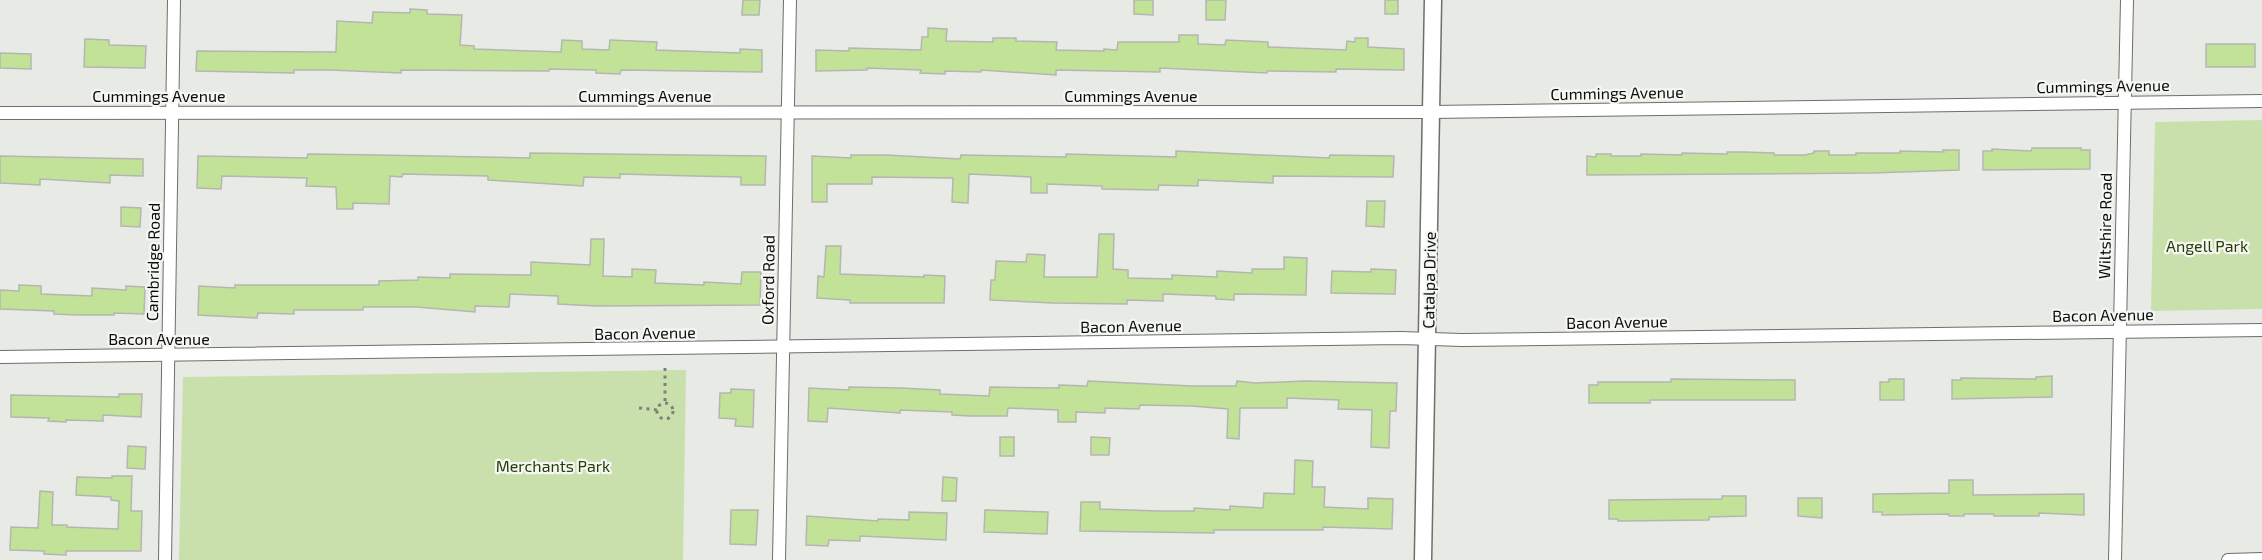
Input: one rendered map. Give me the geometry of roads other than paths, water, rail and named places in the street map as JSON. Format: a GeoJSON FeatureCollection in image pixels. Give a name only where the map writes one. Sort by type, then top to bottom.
{"type":"FeatureCollection","features":[{"type":"Feature","properties":{"kind":"street","name":"Cambridge Road"},"geometry":{"type":"LineString","coordinates":[[165,560],[174,0]]}},
{"type":"Feature","properties":{"kind":"street","name":"Oxford Road"},"geometry":{"type":"LineString","coordinates":[[779,560],[790,0]]}},
{"type":"Feature","properties":{"kind":"street","name":"Catalpa Drive"},"geometry":{"type":"LineString","coordinates":[[1423,560],[1433,0]]}},
{"type":"Feature","properties":{"kind":"street","name":"Wiltshire Road"},"geometry":{"type":"LineString","coordinates":[[2115,560],[2127,0]]}},
{"type":"Feature","properties":{"kind":"street","name":"Cummings Avenue"},"geometry":{"type":"LineString","coordinates":[[0,113],[1431,112],[2262,101]]}},
{"type":"Feature","properties":{"kind":"street","name":"Bacon Avenue"},"geometry":{"type":"LineString","coordinates":[[0,357],[1401,338],[1462,340],[1744,338],[2262,330]]}},
{"type":"Feature","properties":{"kind":"street"},"geometry":{"type":"LineString","coordinates":[[2228,560],[2262,560]]}},
{"type":"Feature","properties":{"kind":"park label","name":"Angell Park"},"geometry":{"type":"Point","coordinates":[2207,246]}},
{"type":"Feature","properties":{"kind":"park label","name":"Merchants Park"},"geometry":{"type":"Point","coordinates":[553,466]}}]}
